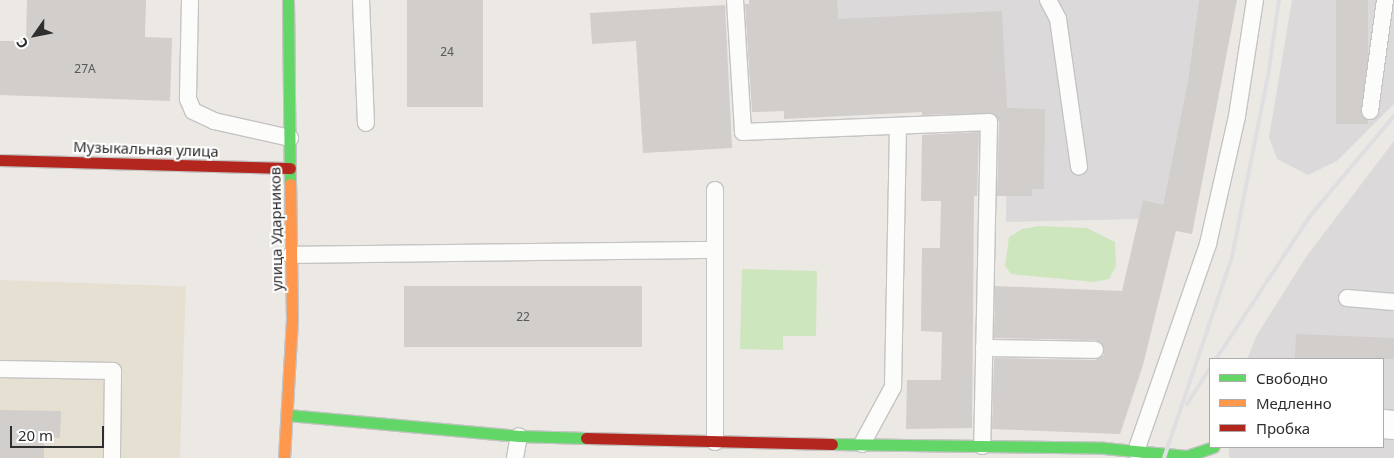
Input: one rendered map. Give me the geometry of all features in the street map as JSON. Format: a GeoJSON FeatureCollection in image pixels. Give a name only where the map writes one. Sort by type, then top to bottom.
{"type":"FeatureCollection","features":[{"type":"Feature","properties":{"kind":"street","name":"улица Ударников"},"geometry":{"type":"LineString","coordinates":[[284,458],[288,415],[291,255],[288,0]]}},
{"type":"Feature","properties":{"kind":"street","name":"Музыкальная улица"},"geometry":{"type":"LineString","coordinates":[[0,160],[290,168]]}},
{"type":"Feature","properties":{"kind":"street"},"geometry":{"type":"LineString","coordinates":[[288,415],[519,436],[667,441],[982,446],[1136,451],[1187,457],[1210,448]]}},
{"type":"Feature","properties":{"kind":"lane"},"geometry":{"type":"LineString","coordinates":[[190,0],[188,99],[193,111],[214,121],[290,138]]}},
{"type":"Feature","properties":{"kind":"lane"},"geometry":{"type":"LineString","coordinates":[[361,0],[366,123]]}},
{"type":"Feature","properties":{"kind":"lane"},"geometry":{"type":"LineString","coordinates":[[735,0],[743,132],[989,122],[982,446]]}},
{"type":"Feature","properties":{"kind":"lane"},"geometry":{"type":"LineString","coordinates":[[1048,0],[1058,19],[1079,167]]}},
{"type":"Feature","properties":{"kind":"lane"},"geometry":{"type":"LineString","coordinates":[[1136,451],[1208,244],[1236,116],[1255,0]]}},
{"type":"Feature","properties":{"kind":"lane"},"geometry":{"type":"LineString","coordinates":[[1370,111],[1385,0]]}},
{"type":"Feature","properties":{"kind":"lane"},"geometry":{"type":"LineString","coordinates":[[862,444],[893,387],[898,126]]}},
{"type":"Feature","properties":{"kind":"lane"},"geometry":{"type":"LineString","coordinates":[[715,190],[716,442]]}},
{"type":"Feature","properties":{"kind":"lane"},"geometry":{"type":"LineString","coordinates":[[291,255],[715,250]]}},
{"type":"Feature","properties":{"kind":"lane"},"geometry":{"type":"LineString","coordinates":[[1347,298],[1394,302]]}},
{"type":"Feature","properties":{"kind":"lane"},"geometry":{"type":"LineString","coordinates":[[984,348],[1095,350]]}},
{"type":"Feature","properties":{"kind":"lane"},"geometry":{"type":"LineString","coordinates":[[0,368],[113,371],[112,458]]}},
{"type":"Feature","properties":{"kind":"lane"},"geometry":{"type":"LineString","coordinates":[[515,458],[519,436]]}},
{"type":"Feature","properties":{"kind":"lane"},"geometry":{"type":"LineString","coordinates":[[667,441],[673,458]]}},
{"type":"Feature","properties":{"kind":"shaded area"},"geometry":{"type":"Polygon","coordinates":[[[781,0],[1199,0],[1188,80],[1163,205],[1139,219],[1006,222],[1007,108],[785,80],[781,0]]]}},
{"type":"Feature","properties":{"kind":"shaded area"},"geometry":{"type":"Polygon","coordinates":[[[1292,0],[1394,0],[1394,104],[1337,161],[1308,175],[1277,159],[1269,137],[1292,0]]]}},
{"type":"Feature","properties":{"kind":"shaded area"},"geometry":{"type":"Polygon","coordinates":[[[1394,141],[1394,458],[1229,458],[1229,448],[1384,448],[1384,358],[1247,358],[1257,335],[1306,257],[1394,141]]]}},
{"type":"Feature","properties":{"kind":"shaded area"},"geometry":{"type":"Polygon","coordinates":[[[0,280],[186,286],[180,458],[0,458],[0,280]]]}},
{"type":"Feature","properties":{"kind":"green space"},"geometry":{"type":"Polygon","coordinates":[[[1039,226],[1087,228],[1115,242],[1116,266],[1109,279],[1094,282],[1011,274],[1005,266],[1009,237],[1022,229],[1039,226]]]}},
{"type":"Feature","properties":{"kind":"green space"},"geometry":{"type":"Polygon","coordinates":[[[742,269],[817,271],[816,336],[783,336],[783,350],[740,349],[742,269]]]}},
{"type":"Feature","properties":{"kind":"building"},"geometry":{"type":"Polygon","coordinates":[[[27,0],[146,0],[145,37],[172,38],[170,101],[0,95],[0,41],[26,41],[27,0]]]}},
{"type":"Feature","properties":{"kind":"building"},"geometry":{"type":"Polygon","coordinates":[[[407,0],[483,0],[483,107],[407,107],[407,0]]]}},
{"type":"Feature","properties":{"kind":"building"},"geometry":{"type":"Polygon","coordinates":[[[749,0],[837,0],[838,19],[1002,11],[1007,108],[1045,109],[1044,189],[1032,189],[1032,196],[997,196],[999,122],[993,113],[922,115],[922,112],[784,119],[784,111],[752,112],[745,4],[749,4],[749,0]]]}},
{"type":"Feature","properties":{"kind":"building"},"geometry":{"type":"Polygon","coordinates":[[[1199,0],[1237,0],[1192,234],[1176,231],[1143,365],[1120,434],[992,429],[994,358],[1095,360],[1104,355],[1103,345],[1095,340],[994,338],[995,286],[1122,291],[1143,200],[1163,205],[1188,80],[1199,0]]]}},
{"type":"Feature","properties":{"kind":"building"},"geometry":{"type":"Polygon","coordinates":[[[1336,0],[1368,0],[1368,124],[1336,124],[1336,0]]]}},
{"type":"Feature","properties":{"kind":"building"},"geometry":{"type":"Polygon","coordinates":[[[725,5],[732,148],[643,153],[636,41],[592,44],[590,13],[725,5]]]}},
{"type":"Feature","properties":{"kind":"building"},"geometry":{"type":"Polygon","coordinates":[[[979,132],[977,196],[974,196],[972,428],[906,429],[907,380],[941,380],[942,332],[921,331],[922,248],[940,248],[941,201],[921,201],[922,135],[979,132]]]}},
{"type":"Feature","properties":{"kind":"building"},"geometry":{"type":"Polygon","coordinates":[[[404,286],[642,286],[642,347],[404,347],[404,286]]]}},
{"type":"Feature","properties":{"kind":"building"},"geometry":{"type":"Polygon","coordinates":[[[1296,334],[1394,338],[1394,359],[1295,358],[1296,334]]]}},
{"type":"Feature","properties":{"kind":"building"},"geometry":{"type":"Polygon","coordinates":[[[0,410],[61,411],[60,438],[44,437],[44,458],[0,458],[0,410]]]}},
{"type":"Feature","properties":{"kind":"railway"},"geometry":{"type":"LineString","coordinates":[[1164,458],[1232,257],[1268,76],[1279,0]]}},
{"type":"Feature","properties":{"kind":"railway"},"geometry":{"type":"LineString","coordinates":[[1217,358],[1310,216],[1394,116]]}},
{"type":"Feature","properties":{"kind":"railway"},"geometry":{"type":"LineString","coordinates":[[1187,404],[1209,370]]}},
{"type":"Feature","properties":{"kind":"traffic: fast"},"geometry":{"type":"LineString","coordinates":[[288,0],[290,184]]}},
{"type":"Feature","properties":{"kind":"traffic: fast"},"geometry":{"type":"LineString","coordinates":[[288,415],[519,436],[586,438]]}},
{"type":"Feature","properties":{"kind":"traffic: fast"},"geometry":{"type":"LineString","coordinates":[[832,444],[1104,448],[1187,456],[1210,448]]}},
{"type":"Feature","properties":{"kind":"traffic: slow"},"geometry":{"type":"LineString","coordinates":[[284,458],[292,320],[290,184]]}},
{"type":"Feature","properties":{"kind":"traffic: jam"},"geometry":{"type":"LineString","coordinates":[[0,160],[290,168]]}},
{"type":"Feature","properties":{"kind":"traffic: jam"},"geometry":{"type":"LineString","coordinates":[[586,438],[832,444]]}}]}
